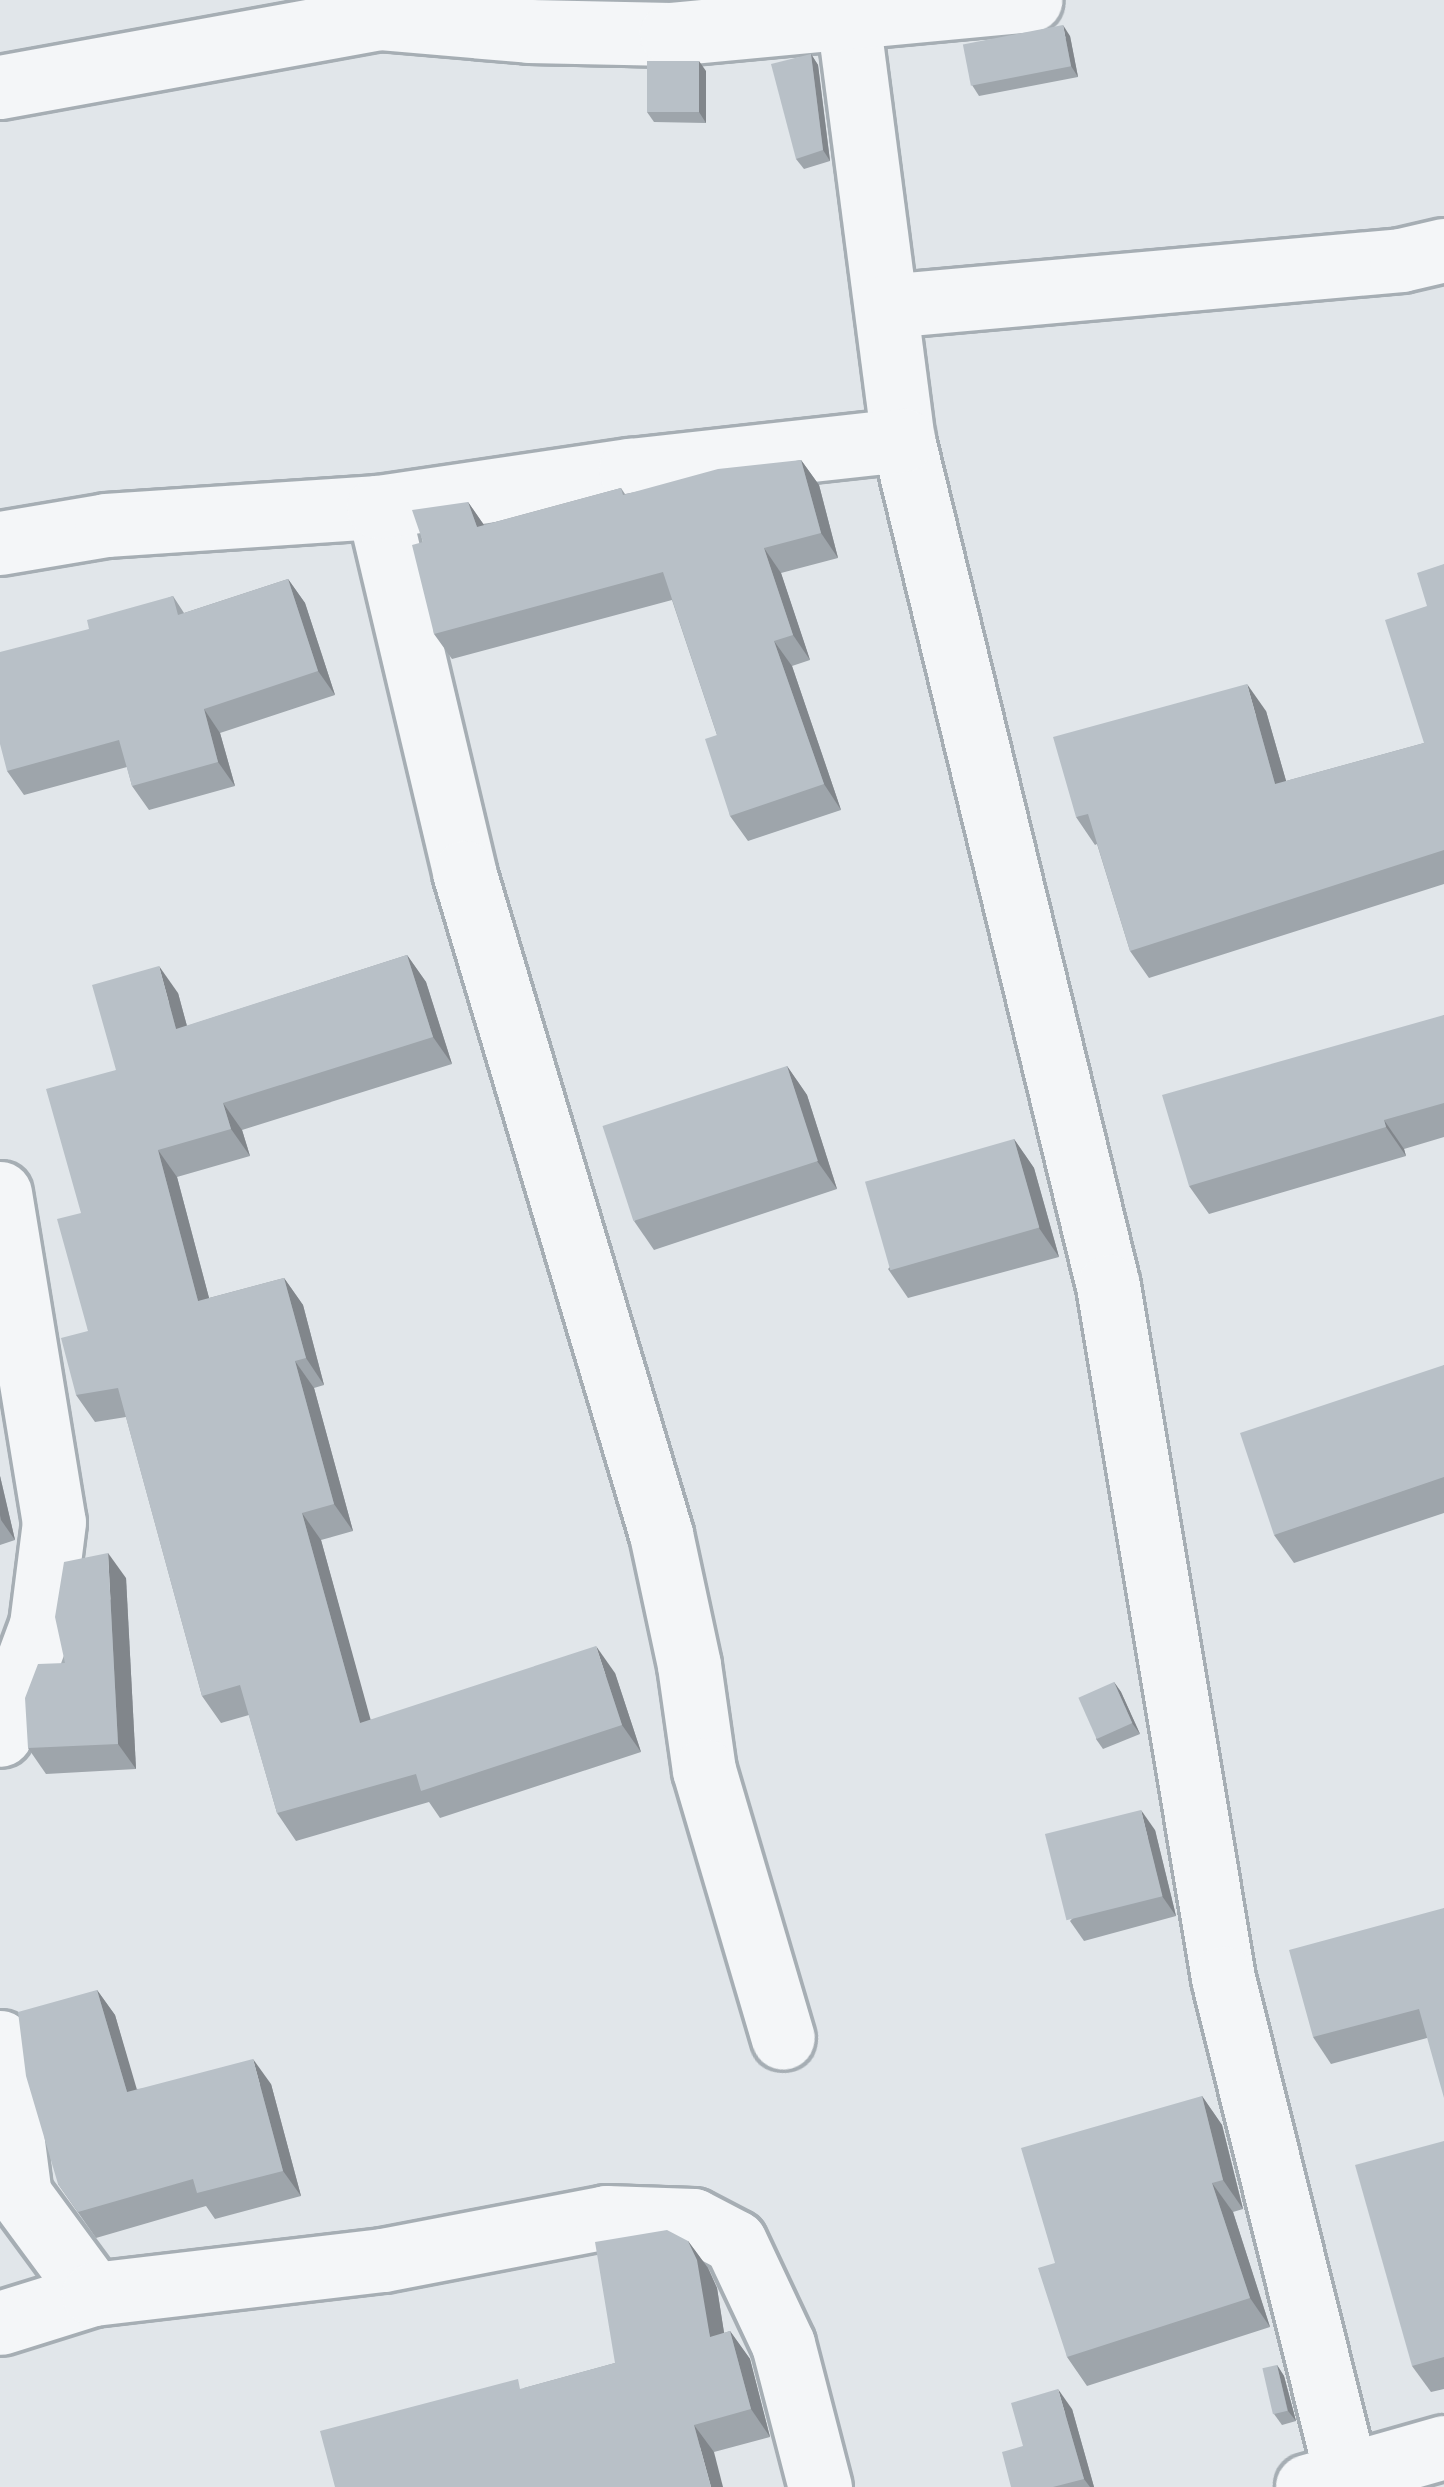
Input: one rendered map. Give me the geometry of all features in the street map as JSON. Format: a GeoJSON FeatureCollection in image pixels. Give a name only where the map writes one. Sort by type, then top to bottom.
{"type":"FeatureCollection","features":[{"type":"Feature","properties":{"kind":"street"},"geometry":{"type":"LineString","coordinates":[[0,87],[381,18],[530,15],[671,34],[1030,0]]}},
{"type":"Feature","properties":{"kind":"street"},"geometry":{"type":"LineString","coordinates":[[848,17],[903,440],[1108,1286],[1223,1978],[1333,2484],[1444,2447]]}},
{"type":"Feature","properties":{"kind":"street"},"geometry":{"type":"LineString","coordinates":[[886,307],[1401,260],[1444,250]]}},
{"type":"Feature","properties":{"kind":"street"},"geometry":{"type":"LineString","coordinates":[[0,544],[106,525],[378,507],[630,470],[903,440]]}},
{"type":"Feature","properties":{"kind":"street"},"geometry":{"type":"LineString","coordinates":[[378,507],[464,872],[661,1534],[689,1665],[704,1770],[783,2038]]}},
{"type":"Feature","properties":{"kind":"street"},"geometry":{"type":"LineString","coordinates":[[0,1192],[54,1522],[41,1625],[0,1735]]}},
{"type":"Feature","properties":{"kind":"street"},"geometry":{"type":"LineString","coordinates":[[0,2042],[20,2195],[93,2294]]}},
{"type":"Feature","properties":{"kind":"street"},"geometry":{"type":"LineString","coordinates":[[0,2323],[93,2294],[383,2260],[607,2217],[693,2220],[735,2242],[783,2344],[820,2487]]}},
{"type":"Feature","properties":{"kind":"building"},"geometry":{"type":"Polygon","coordinates":[[[1063,25],[1071,66],[971,86],[963,44],[1063,25]]]}},
{"type":"Feature","properties":{"kind":"building"},"geometry":{"type":"Polygon","coordinates":[[[811,54],[823,150],[796,159],[771,64],[811,54]]]}},
{"type":"Feature","properties":{"kind":"building"},"geometry":{"type":"Polygon","coordinates":[[[647,61],[699,61],[699,112],[647,112],[647,61]]]}},
{"type":"Feature","properties":{"kind":"building"},"geometry":{"type":"Polygon","coordinates":[[[801,460],[821,533],[764,548],[793,635],[774,641],[824,784],[730,816],[705,739],[717,735],[663,572],[434,634],[412,545],[423,542],[412,510],[468,502],[477,527],[621,488],[623,495],[718,469],[801,460]]]}},
{"type":"Feature","properties":{"kind":"building"},"geometry":{"type":"Polygon","coordinates":[[[1444,564],[1444,850],[1130,951],[1088,814],[1076,817],[1053,737],[1247,684],[1275,784],[1424,743],[1385,620],[1427,606],[1417,573],[1444,564]]]}},
{"type":"Feature","properties":{"kind":"building"},"geometry":{"type":"Polygon","coordinates":[[[288,579],[318,671],[204,709],[218,762],[132,786],[119,740],[7,771],[0,744],[0,652],[89,629],[87,620],[173,596],[178,615],[288,579]]]}},
{"type":"Feature","properties":{"kind":"building"},"geometry":{"type":"Polygon","coordinates":[[[407,955],[433,1037],[223,1103],[231,1129],[158,1150],[198,1301],[284,1278],[306,1358],[295,1361],[334,1504],[302,1513],[360,1723],[596,1646],[622,1725],[421,1791],[416,1774],[277,1813],[240,1685],[202,1696],[118,1388],[76,1395],[61,1338],[88,1331],[57,1219],[81,1213],[46,1089],[116,1070],[92,985],[159,966],[176,1029],[407,955]]]}},
{"type":"Feature","properties":{"kind":"building"},"geometry":{"type":"Polygon","coordinates":[[[1444,1015],[1444,1103],[1384,1120],[1386,1127],[1189,1186],[1162,1095],[1444,1015]]]}},
{"type":"Feature","properties":{"kind":"building"},"geometry":{"type":"Polygon","coordinates":[[[787,1066],[818,1161],[633,1221],[602,1126],[787,1066]]]}},
{"type":"Feature","properties":{"kind":"building"},"geometry":{"type":"Polygon","coordinates":[[[1014,1139],[1039,1227],[890,1270],[865,1182],[1014,1139]]]}},
{"type":"Feature","properties":{"kind":"building"},"geometry":{"type":"Polygon","coordinates":[[[1444,1365],[1444,1477],[1274,1535],[1240,1433],[1444,1365]]]}},
{"type":"Feature","properties":{"kind":"building"},"geometry":{"type":"Polygon","coordinates":[[[108,1553],[118,1744],[28,1748],[25,1698],[38,1664],[65,1663],[55,1617],[64,1562],[108,1553]]]}},
{"type":"Feature","properties":{"kind":"building"},"geometry":{"type":"Polygon","coordinates":[[[1114,1682],[1132,1723],[1097,1739],[1078,1698],[1114,1682]]]}},
{"type":"Feature","properties":{"kind":"building"},"geometry":{"type":"Polygon","coordinates":[[[1141,1810],[1163,1896],[1066,1920],[1045,1834],[1141,1810]]]}},
{"type":"Feature","properties":{"kind":"building"},"geometry":{"type":"Polygon","coordinates":[[[1444,1908],[1444,2098],[1419,2009],[1313,2037],[1289,1950],[1444,1908]]]}},
{"type":"Feature","properties":{"kind":"building"},"geometry":{"type":"Polygon","coordinates":[[[97,1990],[127,2092],[253,2059],[283,2171],[197,2193],[193,2179],[78,2212],[58,2184],[26,2076],[18,2012],[97,1990]]]}},
{"type":"Feature","properties":{"kind":"building"},"geometry":{"type":"Polygon","coordinates":[[[1202,2096],[1223,2180],[1212,2183],[1250,2298],[1067,2357],[1038,2268],[1055,2263],[1021,2148],[1202,2096]]]}},
{"type":"Feature","properties":{"kind":"building"},"geometry":{"type":"Polygon","coordinates":[[[1444,2141],[1444,2357],[1412,2366],[1355,2165],[1444,2141]]]}},
{"type":"Feature","properties":{"kind":"building"},"geometry":{"type":"Polygon","coordinates":[[[667,2230],[688,2241],[697,2260],[710,2337],[730,2331],[751,2409],[694,2425],[711,2487],[335,2487],[320,2431],[518,2379],[520,2389],[615,2363],[595,2242],[667,2230]]]}},
{"type":"Feature","properties":{"kind":"building"},"geometry":{"type":"Polygon","coordinates":[[[1277,2365],[1288,2411],[1273,2414],[1262,2368],[1277,2365]]]}},
{"type":"Feature","properties":{"kind":"building"},"geometry":{"type":"Polygon","coordinates":[[[1058,2389],[1084,2479],[1053,2487],[1011,2487],[1002,2452],[1023,2446],[1011,2403],[1058,2389]]]}}]}
